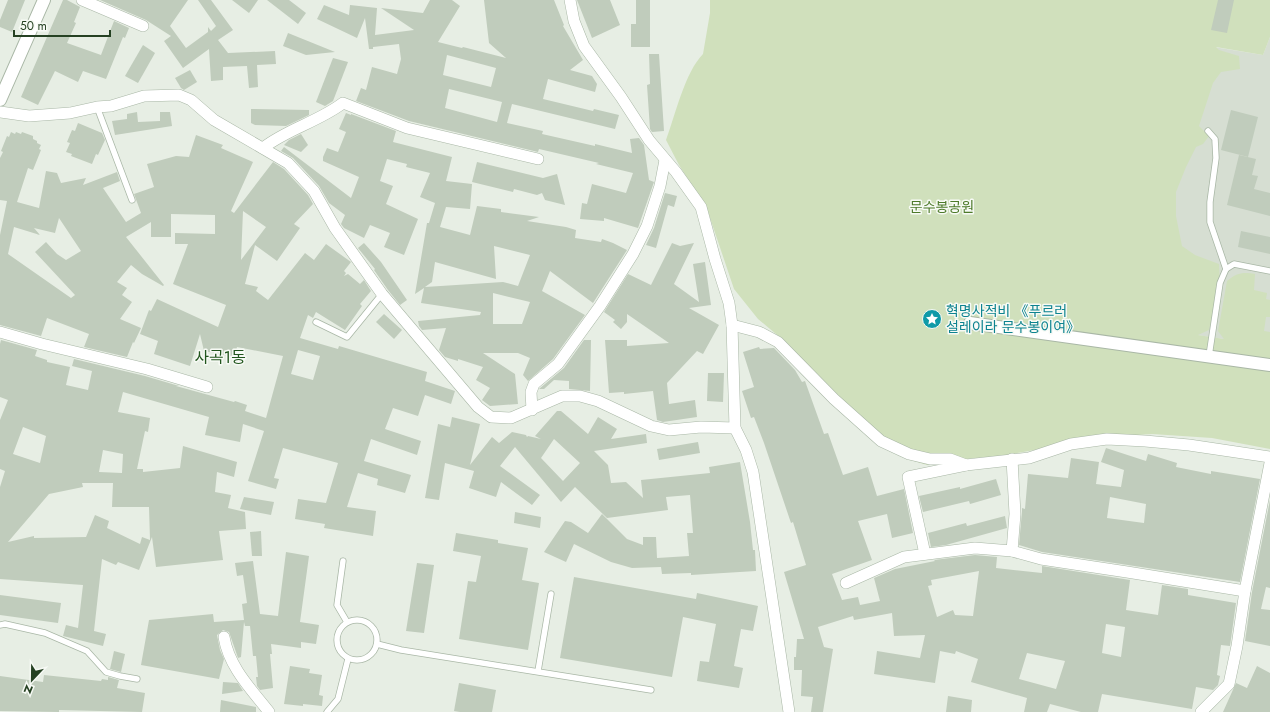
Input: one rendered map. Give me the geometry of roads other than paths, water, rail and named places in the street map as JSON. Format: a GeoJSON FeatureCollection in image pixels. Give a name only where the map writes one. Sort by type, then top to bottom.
{"type":"FeatureCollection","features":[{"type":"Feature","properties":{"kind":"street"},"geometry":{"type":"LineString","coordinates":[[0,100],[44,0]]}},
{"type":"Feature","properties":{"kind":"street"},"geometry":{"type":"LineString","coordinates":[[82,0],[103,4],[143,26]]}},
{"type":"Feature","properties":{"kind":"street"},"geometry":{"type":"LineString","coordinates":[[570,0],[574,21],[584,46],[621,97],[649,140],[676,172],[701,208],[729,303],[732,325],[735,428],[746,450],[753,472],[789,712]]}},
{"type":"Feature","properties":{"kind":"street"},"geometry":{"type":"LineString","coordinates":[[0,112],[29,116],[70,113],[97,107],[111,106],[144,96],[179,95],[191,100],[214,120],[288,163],[314,191],[336,228],[382,294],[483,412],[491,417],[511,418],[562,396],[580,396],[598,401],[651,426],[669,430],[701,427],[735,428]]}},
{"type":"Feature","properties":{"kind":"street"},"geometry":{"type":"LineString","coordinates":[[263,148],[275,139],[333,110],[343,103],[407,128],[538,159]]}},
{"type":"Feature","properties":{"kind":"street"},"geometry":{"type":"LineString","coordinates":[[532,410],[531,392],[534,384],[558,364],[600,306],[633,254],[647,226],[660,186],[665,160]]}},
{"type":"Feature","properties":{"kind":"street"},"geometry":{"type":"LineString","coordinates":[[970,323],[1270,365]]}},
{"type":"Feature","properties":{"kind":"street"},"geometry":{"type":"LineString","coordinates":[[732,325],[759,332],[778,342],[834,399],[881,441],[909,454],[930,459],[950,459],[966,465]]}},
{"type":"Feature","properties":{"kind":"street"},"geometry":{"type":"LineString","coordinates":[[0,332],[42,344],[147,369],[207,386]]}},
{"type":"Feature","properties":{"kind":"street"},"geometry":{"type":"LineString","coordinates":[[925,554],[908,477],[966,465],[1029,458],[1071,444],[1107,439],[1189,445],[1270,457]]}},
{"type":"Feature","properties":{"kind":"street"},"geometry":{"type":"LineString","coordinates":[[1012,459],[1015,514],[1012,551]]}},
{"type":"Feature","properties":{"kind":"street"},"geometry":{"type":"LineString","coordinates":[[1201,712],[1229,684],[1237,646],[1245,591],[1270,463]]}},
{"type":"Feature","properties":{"kind":"street"},"geometry":{"type":"LineString","coordinates":[[846,583],[904,557],[975,548],[1012,551],[1041,559],[1245,591]]}},
{"type":"Feature","properties":{"kind":"street"},"geometry":{"type":"LineString","coordinates":[[224,637],[234,667],[269,712]]}},
{"type":"Feature","properties":{"kind":"lane"},"geometry":{"type":"LineString","coordinates":[[97,107],[132,200]]}},
{"type":"Feature","properties":{"kind":"lane"},"geometry":{"type":"LineString","coordinates":[[1208,132],[1216,139],[1216,158],[1210,202],[1210,222],[1226,269]]}},
{"type":"Feature","properties":{"kind":"lane"},"geometry":{"type":"LineString","coordinates":[[1209,356],[1220,283],[1226,269],[1234,264],[1270,271]]}},
{"type":"Feature","properties":{"kind":"lane"},"geometry":{"type":"LineString","coordinates":[[316,322],[347,337],[382,294]]}},
{"type":"Feature","properties":{"kind":"lane"},"geometry":{"type":"LineString","coordinates":[[343,560],[337,605],[347,622]]}},
{"type":"Feature","properties":{"kind":"lane"},"geometry":{"type":"LineString","coordinates":[[538,671],[551,594]]}},
{"type":"Feature","properties":{"kind":"lane"},"geometry":{"type":"LineString","coordinates":[[356,620],[365,622],[373,627],[377,635],[377,644],[373,653],[366,659],[357,661],[348,659],[341,654],[337,645],[337,636],[340,628],[347,622],[356,620]]}},
{"type":"Feature","properties":{"kind":"lane"},"geometry":{"type":"LineString","coordinates":[[0,625],[5,624],[45,633],[87,651],[106,672],[138,679]]}},
{"type":"Feature","properties":{"kind":"lane"},"geometry":{"type":"LineString","coordinates":[[377,644],[401,650],[651,690]]}},
{"type":"Feature","properties":{"kind":"lane"},"geometry":{"type":"LineString","coordinates":[[326,712],[338,699],[348,659]]}},
{"type":"Feature","properties":{"kind":"place","name":"혁명사적비 《푸르러 설레이라 문수봉이여》"},"geometry":{"type":"Point","coordinates":[932,319]}},
{"type":"Feature","properties":{"kind":"district","name":"사곡1동"},"geometry":{"type":"Point","coordinates":[220,357]}},
{"type":"Feature","properties":{"kind":"park label","name":"문수봉공원"},"geometry":{"type":"Point","coordinates":[942,207]}}]}
